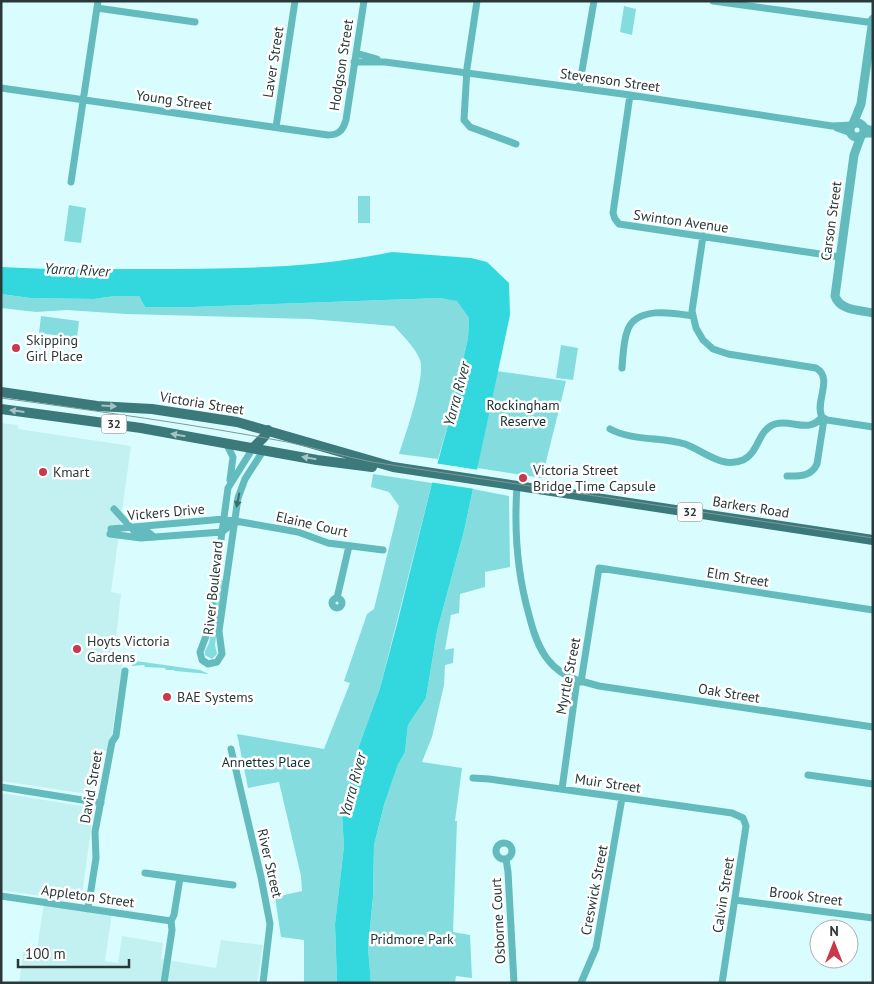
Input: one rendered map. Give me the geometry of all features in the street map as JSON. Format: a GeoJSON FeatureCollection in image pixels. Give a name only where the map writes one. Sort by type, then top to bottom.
{"type":"FeatureCollection","features":[{"type":"Feature","properties":{"kind":"main road","name":"Victoria Street"},"geometry":{"type":"LineString","coordinates":[[1,392],[97,406],[152,410],[230,421],[272,431],[393,467],[512,485]]}},
{"type":"Feature","properties":{"kind":"main road","name":"Victoria Street"},"geometry":{"type":"LineString","coordinates":[[1,409],[141,428],[264,451],[360,466],[393,467]]}},
{"type":"Feature","properties":{"kind":"main road"},"geometry":{"type":"LineString","coordinates":[[253,448],[272,431]]}},
{"type":"Feature","properties":{"kind":"main road"},"geometry":{"type":"LineString","coordinates":[[264,451],[272,431]]}},
{"type":"Feature","properties":{"kind":"main road","name":"Barkers Road"},"geometry":{"type":"LineString","coordinates":[[512,485],[873,540]]}},
{"type":"Feature","properties":{"kind":"street","name":"Laver Street"},"geometry":{"type":"LineString","coordinates":[[276,127],[295,1]]}},
{"type":"Feature","properties":{"kind":"street","name":"Hodgson Street"},"geometry":{"type":"LineString","coordinates":[[341,131],[346,120],[364,1]]}},
{"type":"Feature","properties":{"kind":"street"},"geometry":{"type":"LineString","coordinates":[[477,1],[463,116],[466,123],[474,129],[516,144]]}},
{"type":"Feature","properties":{"kind":"street"},"geometry":{"type":"LineString","coordinates":[[579,88],[594,1]]}},
{"type":"Feature","properties":{"kind":"street"},"geometry":{"type":"LineString","coordinates":[[713,1],[867,22],[873,21]]}},
{"type":"Feature","properties":{"kind":"street"},"geometry":{"type":"LineString","coordinates":[[71,182],[98,4],[195,22]]}},
{"type":"Feature","properties":{"kind":"street","name":"Carson Street"},"geometry":{"type":"LineString","coordinates":[[873,21],[835,291],[837,300],[842,306],[873,312]]}},
{"type":"Feature","properties":{"kind":"street","name":"Stevenson Street"},"geometry":{"type":"LineString","coordinates":[[356,53],[385,62]]}},
{"type":"Feature","properties":{"kind":"street","name":"Stevenson Street"},"geometry":{"type":"LineString","coordinates":[[354,62],[385,62],[630,95],[859,130],[873,134]]}},
{"type":"Feature","properties":{"kind":"street","name":"Young Street"},"geometry":{"type":"LineString","coordinates":[[1,88],[332,135],[341,131]]}},
{"type":"Feature","properties":{"kind":"street","name":"Swinton Avenue"},"geometry":{"type":"LineString","coordinates":[[630,95],[613,214],[614,220],[622,225],[840,257]]}},
{"type":"Feature","properties":{"kind":"street"},"geometry":{"type":"LineString","coordinates":[[703,236],[693,316],[696,328],[707,345],[720,352],[820,370],[824,378],[820,410],[823,418],[817,464],[814,471],[805,475],[786,476]]}},
{"type":"Feature","properties":{"kind":"street"},"geometry":{"type":"LineString","coordinates":[[622,368],[627,334],[630,326],[635,322],[646,315],[659,313],[693,316]]}},
{"type":"Feature","properties":{"kind":"street"},"geometry":{"type":"LineString","coordinates":[[823,418],[873,427]]}},
{"type":"Feature","properties":{"kind":"street"},"geometry":{"type":"LineString","coordinates":[[610,429],[622,434],[680,443],[715,459],[736,462],[746,459],[750,455],[764,432],[774,424],[811,426],[823,418]]}},
{"type":"Feature","properties":{"kind":"street","name":"River Boulevard"},"geometry":{"type":"LineString","coordinates":[[226,444],[232,452],[233,459],[209,628],[200,652],[203,661],[210,664],[217,662],[222,654],[219,633],[229,550],[240,486],[264,451]]}},
{"type":"Feature","properties":{"kind":"street","name":"River Boulevard"},"geometry":{"type":"LineString","coordinates":[[228,488],[253,448]]}},
{"type":"Feature","properties":{"kind":"street","name":"Oak Street"},"geometry":{"type":"LineString","coordinates":[[512,485],[518,566],[532,626],[549,661],[565,675],[598,686],[873,727]]}},
{"type":"Feature","properties":{"kind":"street"},"geometry":{"type":"LineString","coordinates":[[114,509],[135,533],[148,532],[154,537]]}},
{"type":"Feature","properties":{"kind":"street","name":"Elaine Court"},"geometry":{"type":"LineString","coordinates":[[224,519],[298,532],[323,542],[383,550]]}},
{"type":"Feature","properties":{"kind":"street","name":"Vickers Drive"},"geometry":{"type":"LineString","coordinates":[[222,532],[140,538],[111,531],[224,519]]}},
{"type":"Feature","properties":{"kind":"street"},"geometry":{"type":"LineString","coordinates":[[222,532],[234,522]]}},
{"type":"Feature","properties":{"kind":"street"},"geometry":{"type":"LineString","coordinates":[[167,524],[168,536]]}},
{"type":"Feature","properties":{"kind":"street"},"geometry":{"type":"LineString","coordinates":[[337,598],[348,546]]}},
{"type":"Feature","properties":{"kind":"street"},"geometry":{"type":"LineString","coordinates":[[220,549],[229,550]]}},
{"type":"Feature","properties":{"kind":"street","name":"Myrtle Street"},"geometry":{"type":"LineString","coordinates":[[562,789],[599,568]]}},
{"type":"Feature","properties":{"kind":"street","name":"Elm Street"},"geometry":{"type":"LineString","coordinates":[[599,568],[873,610]]}},
{"type":"Feature","properties":{"kind":"street"},"geometry":{"type":"LineString","coordinates":[[217,570],[226,572]]}},
{"type":"Feature","properties":{"kind":"street","name":"David Street"},"geometry":{"type":"LineString","coordinates":[[88,910],[96,858],[95,832],[112,742],[116,736],[125,671]]}},
{"type":"Feature","properties":{"kind":"street","name":"River Street"},"geometry":{"type":"LineString","coordinates":[[231,749],[270,924],[263,983]]}},
{"type":"Feature","properties":{"kind":"street"},"geometry":{"type":"LineString","coordinates":[[808,775],[873,784]]}},
{"type":"Feature","properties":{"kind":"street","name":"Muir Street"},"geometry":{"type":"LineString","coordinates":[[473,778],[738,815]]}},
{"type":"Feature","properties":{"kind":"street"},"geometry":{"type":"LineString","coordinates":[[1,787],[101,803]]}},
{"type":"Feature","properties":{"kind":"street","name":"Creswick Street"},"geometry":{"type":"LineString","coordinates":[[581,983],[596,948],[622,798]]}},
{"type":"Feature","properties":{"kind":"street","name":"Calvin Street"},"geometry":{"type":"LineString","coordinates":[[722,983],[746,826],[745,821],[738,815]]}},
{"type":"Feature","properties":{"kind":"street","name":"Osborne Court"},"geometry":{"type":"LineString","coordinates":[[506,859],[514,983]]}},
{"type":"Feature","properties":{"kind":"street"},"geometry":{"type":"LineString","coordinates":[[145,873],[233,885]]}},
{"type":"Feature","properties":{"kind":"street"},"geometry":{"type":"LineString","coordinates":[[164,983],[172,930],[171,921],[174,915],[180,878]]}},
{"type":"Feature","properties":{"kind":"street","name":"Appleton Street"},"geometry":{"type":"LineString","coordinates":[[1,896],[171,921]]}},
{"type":"Feature","properties":{"kind":"street","name":"Brook Street"},"geometry":{"type":"LineString","coordinates":[[735,900],[873,918]]}},
{"type":"Feature","properties":{"kind":"shaded area"},"geometry":{"type":"Polygon","coordinates":[[[1,423],[18,425],[18,429],[131,446],[111,592],[121,594],[114,655],[124,656],[109,751],[102,751],[94,795],[1,781],[1,423]]]}},
{"type":"Feature","properties":{"kind":"shaded area"},"geometry":{"type":"Polygon","coordinates":[[[1,793],[94,808],[81,902],[1,890],[1,793]]]}},
{"type":"Feature","properties":{"kind":"shaded area"},"geometry":{"type":"Polygon","coordinates":[[[44,903],[112,913],[105,961],[118,963],[122,936],[163,943],[161,959],[216,968],[221,940],[263,945],[257,983],[19,983],[24,948],[37,950],[44,903]]]}},
{"type":"Feature","properties":{"kind":"green space"},"geometry":{"type":"Polygon","coordinates":[[[624,6],[636,9],[632,35],[620,32],[624,6]]]}},
{"type":"Feature","properties":{"kind":"green space"},"geometry":{"type":"Polygon","coordinates":[[[358,196],[370,196],[370,223],[358,223],[358,196]]]}},
{"type":"Feature","properties":{"kind":"green space"},"geometry":{"type":"Polygon","coordinates":[[[69,205],[86,208],[81,243],[64,241],[69,205]]]}},
{"type":"Feature","properties":{"kind":"green space"},"geometry":{"type":"Polygon","coordinates":[[[1,294],[30,298],[94,299],[115,296],[139,296],[145,307],[440,298],[457,300],[469,318],[468,338],[450,418],[438,459],[399,454],[418,392],[421,368],[420,360],[415,351],[394,326],[309,319],[126,314],[67,310],[36,312],[1,308],[1,294]]]}},
{"type":"Feature","properties":{"kind":"green space"},"geometry":{"type":"Polygon","coordinates":[[[41,316],[79,321],[77,338],[39,333],[41,316]]]}},
{"type":"Feature","properties":{"kind":"green space"},"geometry":{"type":"Polygon","coordinates":[[[561,345],[578,348],[573,380],[556,378],[561,345]]]}},
{"type":"Feature","properties":{"kind":"green space","name":"Rockingham Reserve"},"geometry":{"type":"Polygon","coordinates":[[[497,371],[566,381],[542,478],[477,468],[497,371]]]}},
{"type":"Feature","properties":{"kind":"green space","name":"Annettes Place"},"geometry":{"type":"Polygon","coordinates":[[[373,474],[432,483],[380,688],[359,746],[342,815],[344,846],[335,924],[337,983],[304,983],[304,940],[281,937],[275,897],[302,891],[301,876],[279,782],[248,788],[237,734],[324,749],[350,683],[344,681],[367,614],[374,609],[399,506],[389,492],[371,487],[373,474]]]}},
{"type":"Feature","properties":{"kind":"green space","name":"Pridmore Park"},"geometry":{"type":"Polygon","coordinates":[[[473,489],[509,496],[510,567],[485,572],[485,587],[460,594],[459,613],[451,615],[445,650],[454,648],[453,663],[445,665],[444,685],[432,737],[422,762],[462,768],[455,821],[457,821],[453,932],[470,935],[472,978],[456,976],[455,983],[371,983],[368,948],[373,898],[374,845],[384,805],[398,763],[405,752],[408,725],[426,698],[437,631],[464,531],[473,489]]]}},
{"type":"Feature","properties":{"kind":"green space"},"geometry":{"type":"Polygon","coordinates":[[[219,580],[223,581],[215,645],[217,654],[212,659],[205,655],[205,651],[209,643],[219,580]]]}},
{"type":"Feature","properties":{"kind":"green space"},"geometry":{"type":"Polygon","coordinates":[[[129,660],[200,670],[209,674],[166,670],[165,668],[145,667],[144,665],[132,666],[132,664],[129,664],[129,660]]]}},
{"type":"Feature","properties":{"kind":"water","name":"Yarra River"},"geometry":{"type":"Polygon","coordinates":[[[392,252],[471,258],[487,262],[509,283],[510,315],[464,531],[437,631],[426,698],[408,725],[405,752],[398,764],[384,805],[374,845],[373,897],[368,948],[371,983],[337,983],[335,924],[344,846],[342,815],[359,746],[380,688],[450,418],[468,338],[469,318],[457,301],[440,298],[145,307],[139,296],[115,296],[94,299],[30,298],[1,294],[1,267],[37,269],[177,269],[269,267],[331,262],[392,252]]]}},
{"type":"Feature","properties":{"kind":"pier"},"geometry":{"type":"Polygon","coordinates":[[[434,463],[479,470],[475,489],[429,482],[434,463]]]}},
{"type":"Feature","properties":{"kind":"tram line"},"geometry":{"type":"LineString","coordinates":[[1,398],[251,435],[372,462],[873,538]]}},
{"type":"Feature","properties":{"kind":"place","name":"Skipping Girl Place"},"geometry":{"type":"Point","coordinates":[16,348]}},
{"type":"Feature","properties":{"kind":"place","name":"Kmart"},"geometry":{"type":"Point","coordinates":[43,472]}},
{"type":"Feature","properties":{"kind":"place","name":"Victoria Street Bridge Time Capsule"},"geometry":{"type":"Point","coordinates":[523,478]}},
{"type":"Feature","properties":{"kind":"place","name":"Hoyts Victoria Gardens"},"geometry":{"type":"Point","coordinates":[77,649]}},
{"type":"Feature","properties":{"kind":"place","name":"BAE Systems"},"geometry":{"type":"Point","coordinates":[167,697]}}]}
